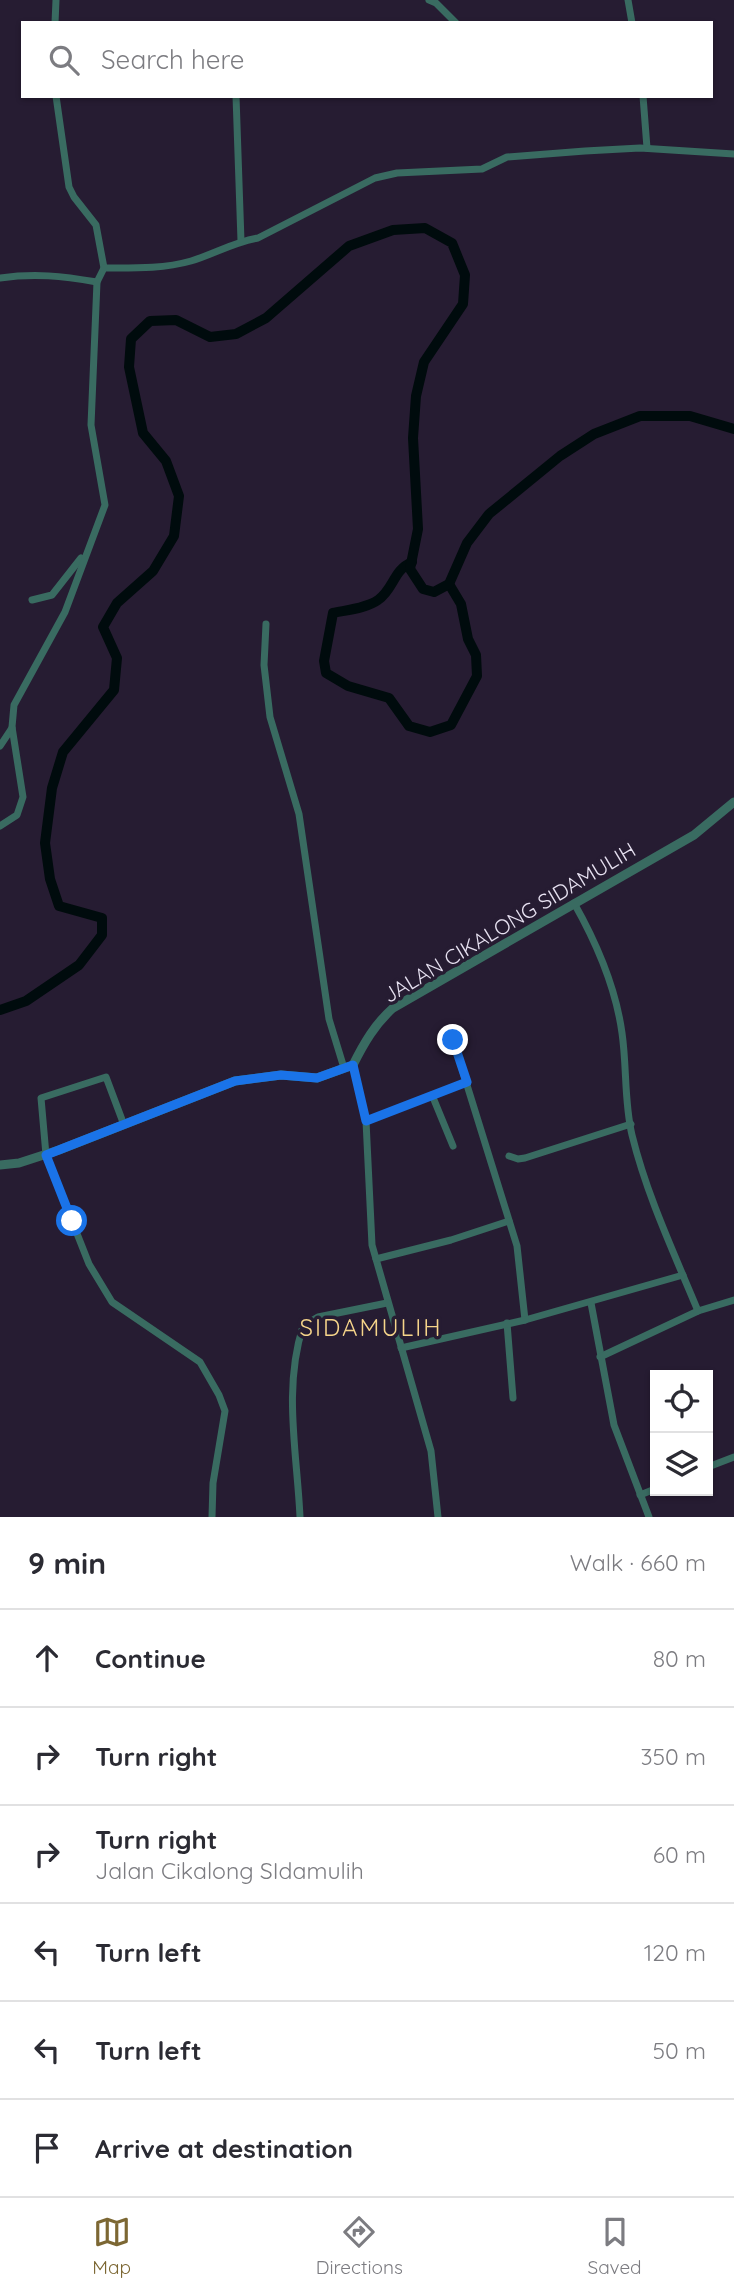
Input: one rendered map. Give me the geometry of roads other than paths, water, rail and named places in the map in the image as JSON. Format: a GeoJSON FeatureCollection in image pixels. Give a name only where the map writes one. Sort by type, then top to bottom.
{"type":"FeatureCollection","features":[{"type":"Feature","properties":{"kind":"street"},"geometry":{"type":"LineString","coordinates":[[55,21],[56,0]]}},
{"type":"Feature","properties":{"kind":"street"},"geometry":{"type":"LineString","coordinates":[[429,0],[436,3],[454,21]]}},
{"type":"Feature","properties":{"kind":"street"},"geometry":{"type":"LineString","coordinates":[[628,0],[632,21]]}},
{"type":"Feature","properties":{"kind":"street"},"geometry":{"type":"LineString","coordinates":[[0,826],[17,815],[23,797],[12,727],[14,705],[65,612],[105,505],[91,425],[97,282],[104,268],[96,225],[69,187],[56,98]]}},
{"type":"Feature","properties":{"kind":"street"},"geometry":{"type":"LineString","coordinates":[[236,98],[241,241]]}},
{"type":"Feature","properties":{"kind":"street"},"geometry":{"type":"LineString","coordinates":[[643,98],[647,148]]}},
{"type":"Feature","properties":{"kind":"street"},"geometry":{"type":"LineString","coordinates":[[104,268],[157,268],[191,261],[241,241],[258,238],[337,196],[384,175],[482,169],[507,157],[647,148],[734,154]]}},
{"type":"Feature","properties":{"kind":"street"},"geometry":{"type":"LineString","coordinates":[[0,278],[28,274],[59,275],[97,282]]}},
{"type":"Feature","properties":{"kind":"street"},"geometry":{"type":"LineString","coordinates":[[32,600],[43,599],[57,589],[78,564],[94,536]]}},
{"type":"Feature","properties":{"kind":"street"},"geometry":{"type":"LineString","coordinates":[[266,624],[264,665],[270,718],[299,814],[329,1018],[366,1121],[372,1245],[431,1451],[438,1517]]}},
{"type":"Feature","properties":{"kind":"street"},"geometry":{"type":"LineString","coordinates":[[0,746],[12,727]]}},
{"type":"Feature","properties":{"kind":"street","name":"JALAN CIKALONG SIDAMULIH"},"geometry":{"type":"LineString","coordinates":[[348,1067],[380,1020],[394,1007],[694,835],[734,802]]}},
{"type":"Feature","properties":{"kind":"street"},"geometry":{"type":"LineString","coordinates":[[574,903],[607,976],[622,1031],[631,1124],[656,1211],[698,1311]]}},
{"type":"Feature","properties":{"kind":"street"},"geometry":{"type":"LineString","coordinates":[[453,1040],[519,1258],[525,1320]]}},
{"type":"Feature","properties":{"kind":"street"},"geometry":{"type":"LineString","coordinates":[[0,1165],[10,1165],[46,1155],[235,1081],[281,1075],[317,1078],[348,1067]]}},
{"type":"Feature","properties":{"kind":"street"},"geometry":{"type":"LineString","coordinates":[[124,1125],[106,1077],[44,1096],[40,1102],[46,1155],[89,1264],[111,1301],[200,1362],[219,1395],[225,1411],[212,1483],[212,1517]]}},
{"type":"Feature","properties":{"kind":"street"},"geometry":{"type":"LineString","coordinates":[[366,1121],[467,1082]]}},
{"type":"Feature","properties":{"kind":"street"},"geometry":{"type":"LineString","coordinates":[[432,1095],[453,1146]]}},
{"type":"Feature","properties":{"kind":"street"},"geometry":{"type":"LineString","coordinates":[[509,1156],[525,1158],[631,1124]]}},
{"type":"Feature","properties":{"kind":"street"},"geometry":{"type":"LineString","coordinates":[[376,1259],[509,1221]]}},
{"type":"Feature","properties":{"kind":"street"},"geometry":{"type":"LineString","coordinates":[[401,1348],[525,1320],[683,1276]]}},
{"type":"Feature","properties":{"kind":"street"},"geometry":{"type":"LineString","coordinates":[[600,1357],[698,1311],[734,1300]]}},
{"type":"Feature","properties":{"kind":"street"},"geometry":{"type":"LineString","coordinates":[[300,1517],[293,1426],[293,1364],[303,1326],[318,1317],[387,1303]]}},
{"type":"Feature","properties":{"kind":"street"},"geometry":{"type":"LineString","coordinates":[[591,1303],[614,1424],[649,1517]]}},
{"type":"Feature","properties":{"kind":"street"},"geometry":{"type":"LineString","coordinates":[[508,1323],[513,1398]]}},
{"type":"Feature","properties":{"kind":"street"},"geometry":{"type":"LineString","coordinates":[[713,1466],[734,1457]]}},
{"type":"Feature","properties":{"kind":"street"},"geometry":{"type":"LineString","coordinates":[[640,1495],[650,1491]]}},
{"type":"Feature","properties":{"kind":"waterway"},"geometry":{"type":"LineString","coordinates":[[0,1010],[26,1001],[79,965],[102,935],[102,918],[59,906],[50,879],[45,843],[52,788],[63,752],[114,690],[117,658],[103,627],[117,603],[153,571],[174,536],[179,496],[166,461],[143,433],[129,367],[131,339],[150,321],[176,320],[210,337],[236,334],[266,318],[349,246],[393,230],[425,228],[452,243],[465,275],[463,304],[424,362],[416,396],[413,438],[418,529],[410,569],[423,589],[434,592],[449,584],[467,543],[489,514],[560,456],[594,434],[640,416],[690,416],[734,429]]}},
{"type":"Feature","properties":{"kind":"waterway"},"geometry":{"type":"LineString","coordinates":[[412,562],[401,570],[378,600],[363,607],[333,613],[324,661],[326,673],[348,686],[389,698],[409,726],[430,732],[451,725],[477,676],[476,655],[468,639],[461,604],[449,584]]}},
{"type":"Feature","properties":{"kind":"district","name":"SIDAMULIH"},"geometry":{"type":"Point","coordinates":[371,1327]}}]}
